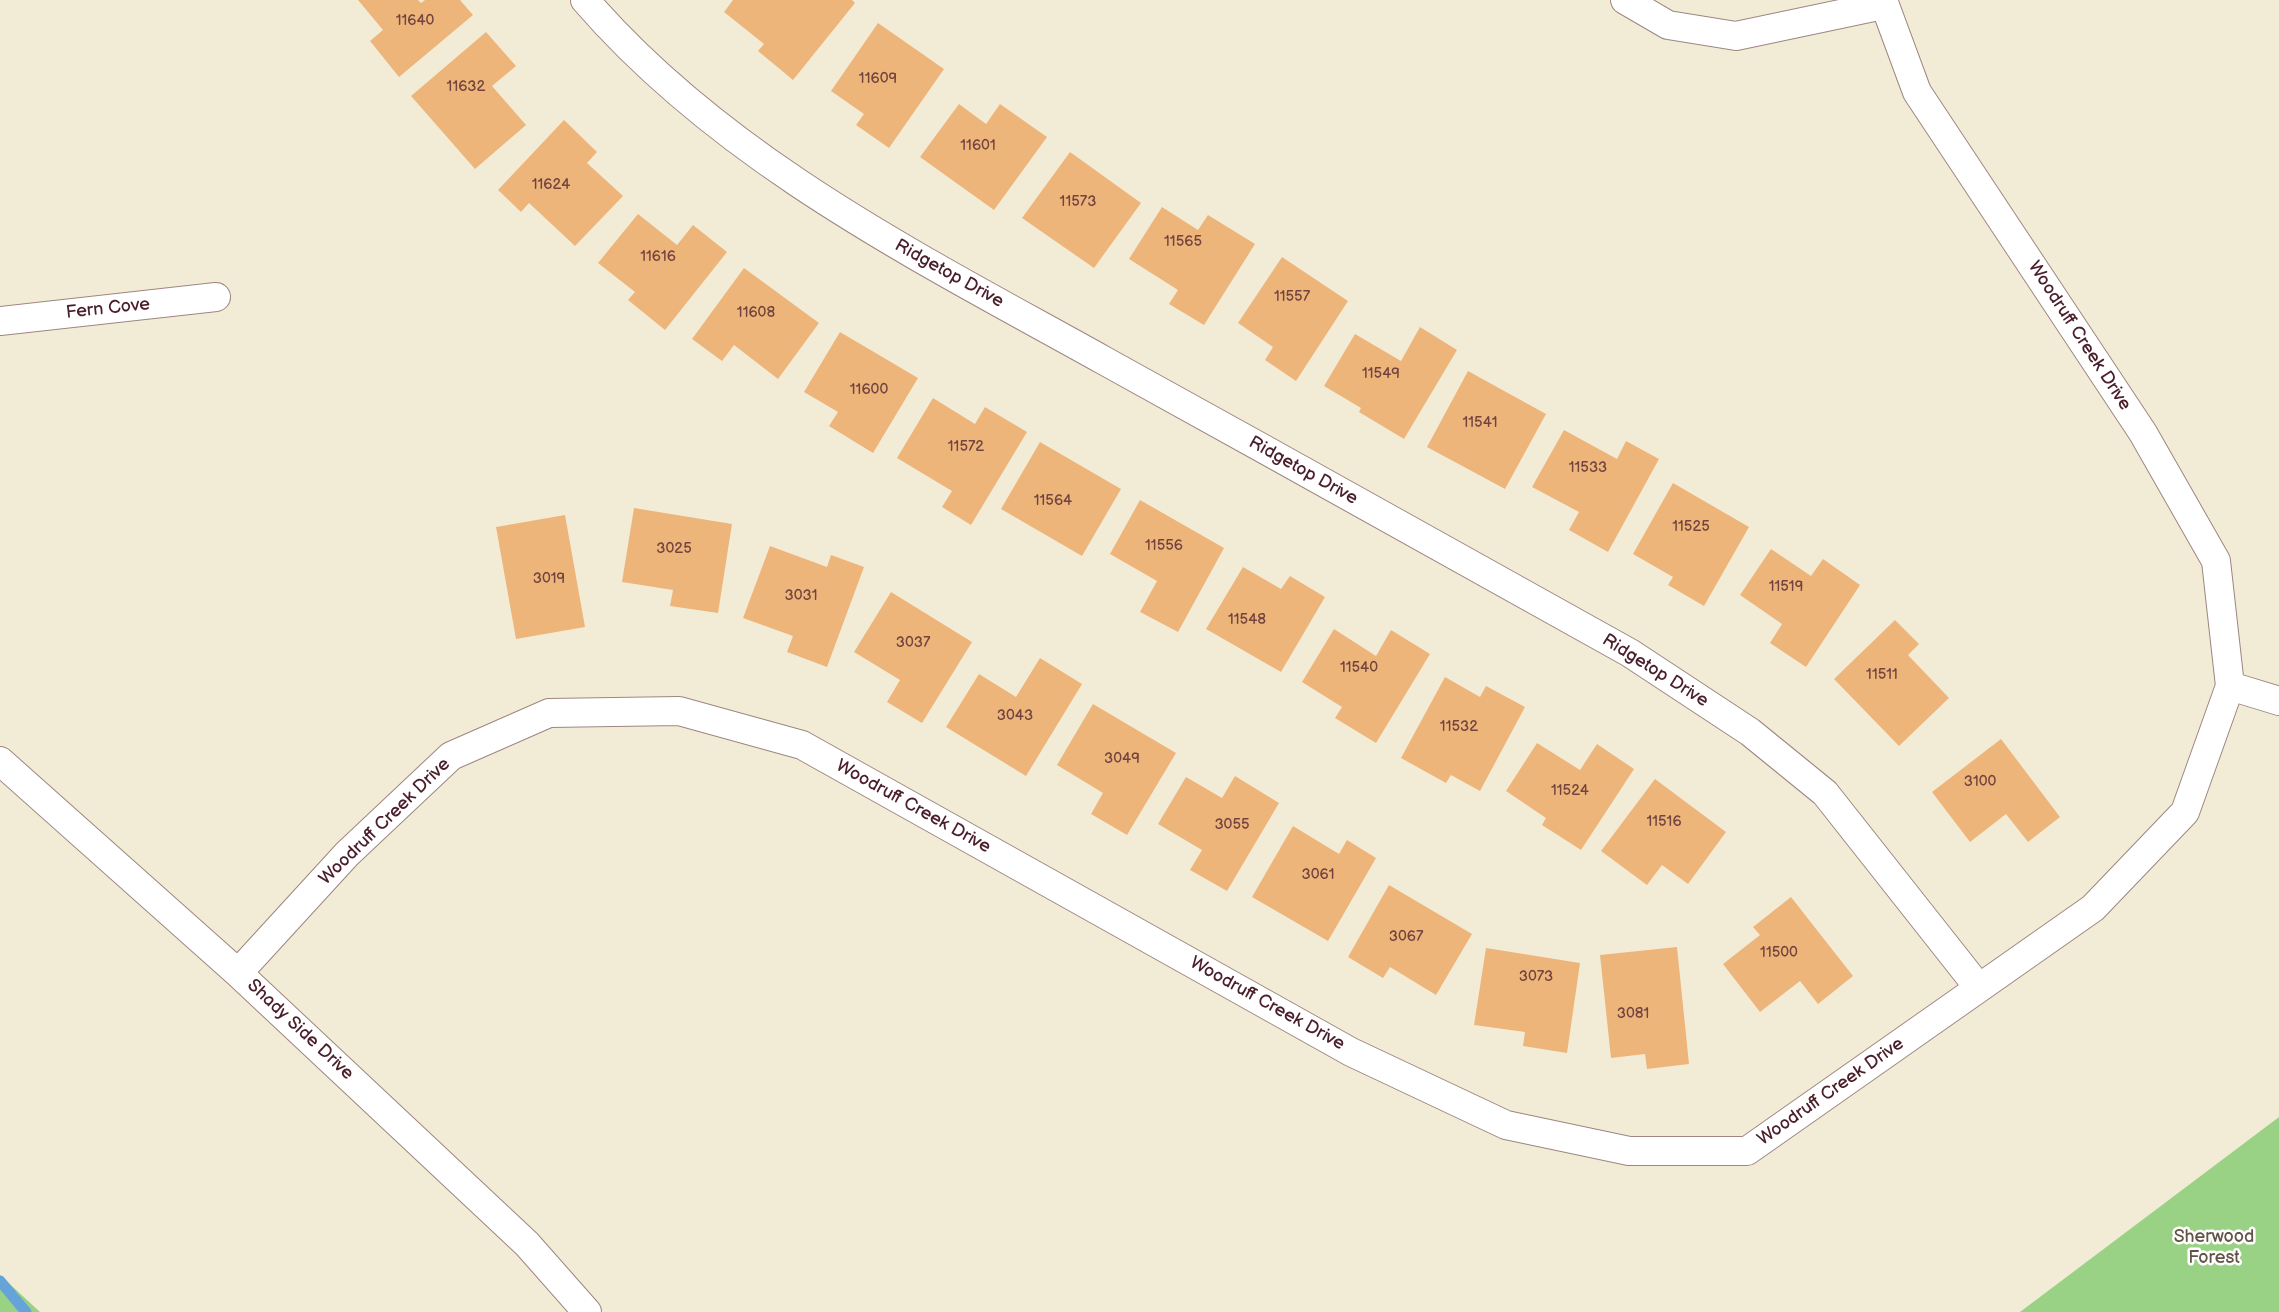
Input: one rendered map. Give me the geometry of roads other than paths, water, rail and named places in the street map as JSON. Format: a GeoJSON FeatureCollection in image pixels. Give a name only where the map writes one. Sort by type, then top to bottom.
{"type":"FeatureCollection","features":[{"type":"Feature","properties":{"kind":"street","name":"Ridgetop Drive"},"geometry":{"type":"LineString","coordinates":[[585,0],[620,40],[732,138],[869,229],[1630,653],[1750,732],[1825,793],[1979,988]]}},
{"type":"Feature","properties":{"kind":"street"},"geometry":{"type":"LineString","coordinates":[[1625,0],[1668,25],[1736,36],[1883,3]]}},
{"type":"Feature","properties":{"kind":"street","name":"Woodruff Creek Drive"},"geometry":{"type":"LineString","coordinates":[[238,972],[347,854],[451,756],[549,713],[679,711],[802,745],[1351,1052],[1506,1126],[1629,1151],[1747,1151],[2093,908],[2185,812],[2230,686],[2216,561],[2143,433],[1917,92],[1883,3]]}},
{"type":"Feature","properties":{"kind":"street","name":"Fern Cove"},"geometry":{"type":"LineString","coordinates":[[0,321],[216,297]]}},
{"type":"Feature","properties":{"kind":"street"},"geometry":{"type":"LineString","coordinates":[[2230,686],[2279,701]]}},
{"type":"Feature","properties":{"kind":"street","name":"Shady Side Drive"},"geometry":{"type":"LineString","coordinates":[[0,761],[238,972],[527,1244],[587,1312]]}},
{"type":"Feature","properties":{"kind":"waterway"},"geometry":{"type":"LineString","coordinates":[[0,1281],[26,1312]]}},
{"type":"Feature","properties":{"kind":"park label","name":"Sherwood Forest"},"geometry":{"type":"Point","coordinates":[2214,1247]}}]}
